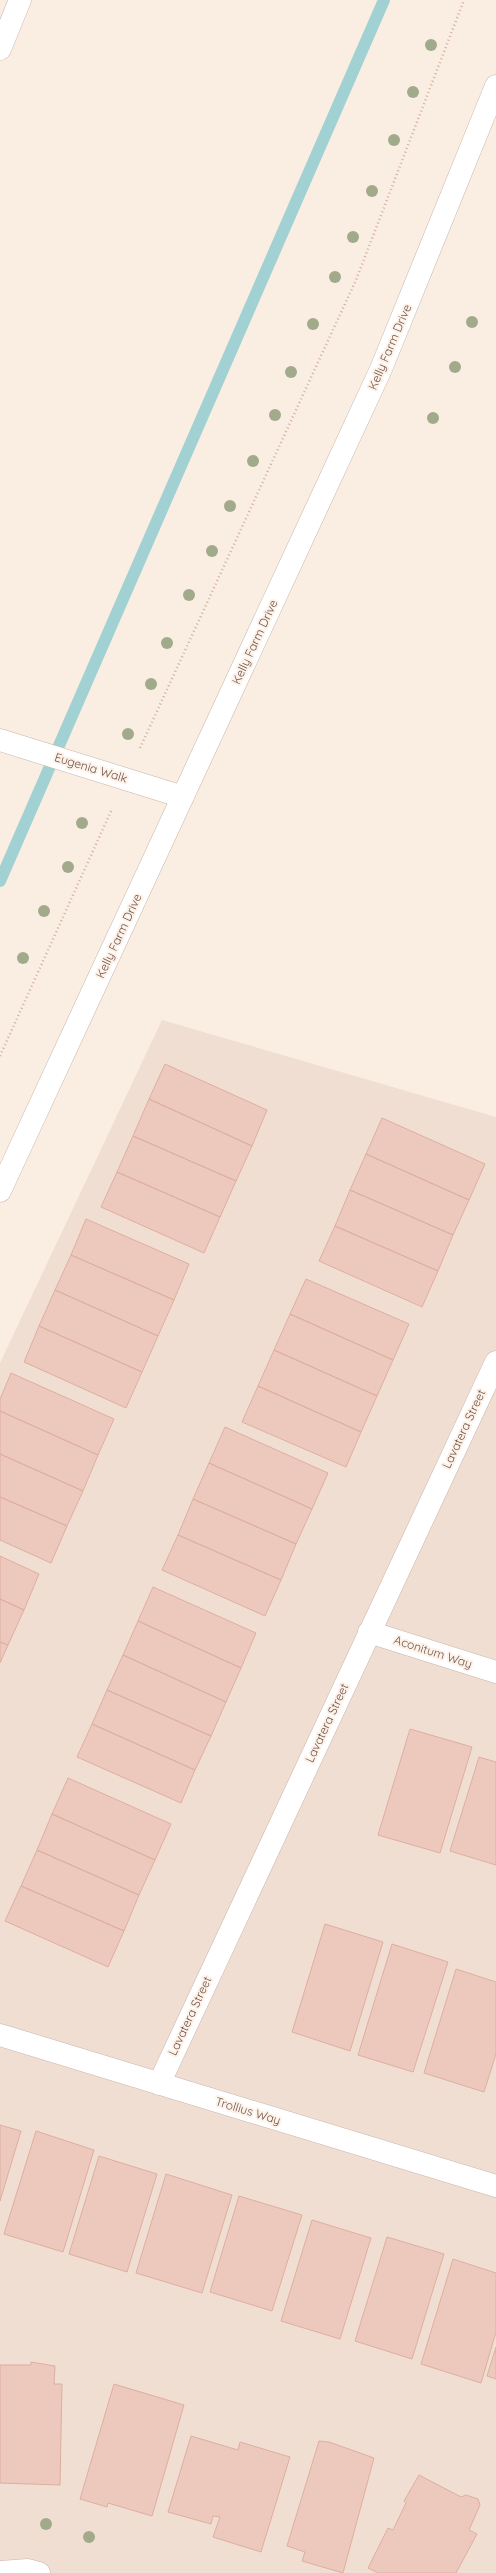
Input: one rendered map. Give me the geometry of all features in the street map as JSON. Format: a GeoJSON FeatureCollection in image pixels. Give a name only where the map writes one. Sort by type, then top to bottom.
{"type":"FeatureCollection","features":[{"type":"Feature","properties":{"kind":"street"},"geometry":{"type":"LineString","coordinates":[[0,49],[20,0]]}},
{"type":"Feature","properties":{"kind":"street","name":"Kelly Farm Drive"},"geometry":{"type":"LineString","coordinates":[[0,1191],[381,369],[496,86]]}},
{"type":"Feature","properties":{"kind":"street","name":"Eugenia Walk"},"geometry":{"type":"LineString","coordinates":[[0,740],[183,797]]}},
{"type":"Feature","properties":{"kind":"street","name":"Lavatera Street"},"geometry":{"type":"LineString","coordinates":[[160,2084],[369,1632],[496,1362]]}},
{"type":"Feature","properties":{"kind":"street","name":"Aconitum Way"},"geometry":{"type":"LineString","coordinates":[[369,1632],[496,1672]]}},
{"type":"Feature","properties":{"kind":"street","name":"Trollius Way"},"geometry":{"type":"LineString","coordinates":[[0,2035],[496,2186]]}},
{"type":"Feature","properties":{"kind":"street"},"geometry":{"type":"LineString","coordinates":[[0,2572],[28,2570],[39,2573]]}},
{"type":"Feature","properties":{"kind":"path"},"geometry":{"type":"LineString","coordinates":[[0,1056],[125,779],[356,280],[464,0]]}},
{"type":"Feature","properties":{"kind":"shaded area"},"geometry":{"type":"Polygon","coordinates":[[[162,1020],[496,1117],[496,2573],[0,2573],[0,1363],[162,1020]]]}},
{"type":"Feature","properties":{"kind":"building"},"geometry":{"type":"Polygon","coordinates":[[[165,1064],[267,1110],[252,1146],[149,1099],[165,1064]]]}},
{"type":"Feature","properties":{"kind":"building"},"geometry":{"type":"Polygon","coordinates":[[[149,1099],[252,1146],[236,1181],[133,1136],[149,1099]]]}},
{"type":"Feature","properties":{"kind":"building"},"geometry":{"type":"Polygon","coordinates":[[[382,1118],[485,1164],[469,1200],[366,1154],[382,1118]]]}},
{"type":"Feature","properties":{"kind":"building"},"geometry":{"type":"Polygon","coordinates":[[[133,1136],[236,1181],[220,1217],[117,1172],[133,1136]]]}},
{"type":"Feature","properties":{"kind":"building"},"geometry":{"type":"Polygon","coordinates":[[[366,1154],[469,1200],[453,1235],[350,1190],[366,1154]]]}},
{"type":"Feature","properties":{"kind":"building"},"geometry":{"type":"Polygon","coordinates":[[[117,1172],[220,1217],[204,1253],[101,1207],[117,1172]]]}},
{"type":"Feature","properties":{"kind":"building"},"geometry":{"type":"Polygon","coordinates":[[[350,1190],[453,1235],[438,1271],[335,1226],[350,1190]]]}},
{"type":"Feature","properties":{"kind":"building"},"geometry":{"type":"Polygon","coordinates":[[[86,1219],[189,1264],[174,1300],[71,1255],[86,1219]]]}},
{"type":"Feature","properties":{"kind":"building"},"geometry":{"type":"Polygon","coordinates":[[[335,1226],[438,1271],[422,1307],[319,1261],[335,1226]]]}},
{"type":"Feature","properties":{"kind":"building"},"geometry":{"type":"Polygon","coordinates":[[[71,1255],[174,1300],[158,1336],[55,1290],[71,1255]]]}},
{"type":"Feature","properties":{"kind":"building"},"geometry":{"type":"Polygon","coordinates":[[[306,1279],[409,1324],[393,1360],[290,1314],[306,1279]]]}},
{"type":"Feature","properties":{"kind":"building"},"geometry":{"type":"Polygon","coordinates":[[[55,1290],[158,1336],[142,1372],[39,1326],[55,1290]]]}},
{"type":"Feature","properties":{"kind":"building"},"geometry":{"type":"Polygon","coordinates":[[[290,1314],[393,1360],[377,1396],[274,1350],[290,1314]]]}},
{"type":"Feature","properties":{"kind":"building"},"geometry":{"type":"Polygon","coordinates":[[[39,1326],[142,1372],[126,1408],[24,1362],[39,1326]]]}},
{"type":"Feature","properties":{"kind":"building"},"geometry":{"type":"Polygon","coordinates":[[[274,1350],[377,1396],[361,1432],[258,1386],[274,1350]]]}},
{"type":"Feature","properties":{"kind":"building"},"geometry":{"type":"Polygon","coordinates":[[[11,1373],[114,1419],[98,1455],[0,1411],[0,1399],[11,1373]]]}},
{"type":"Feature","properties":{"kind":"building"},"geometry":{"type":"Polygon","coordinates":[[[258,1386],[361,1432],[346,1467],[242,1422],[258,1386]]]}},
{"type":"Feature","properties":{"kind":"building"},"geometry":{"type":"Polygon","coordinates":[[[0,1411],[98,1455],[83,1491],[0,1454],[0,1411]]]}},
{"type":"Feature","properties":{"kind":"building"},"geometry":{"type":"Polygon","coordinates":[[[225,1427],[328,1473],[312,1509],[209,1463],[225,1427]]]}},
{"type":"Feature","properties":{"kind":"building"},"geometry":{"type":"Polygon","coordinates":[[[0,1454],[83,1491],[67,1526],[0,1497],[0,1454]]]}},
{"type":"Feature","properties":{"kind":"building"},"geometry":{"type":"Polygon","coordinates":[[[209,1463],[312,1509],[296,1544],[193,1499],[209,1463]]]}},
{"type":"Feature","properties":{"kind":"building"},"geometry":{"type":"Polygon","coordinates":[[[0,1497],[67,1526],[51,1563],[0,1540],[0,1497]]]}},
{"type":"Feature","properties":{"kind":"building"},"geometry":{"type":"Polygon","coordinates":[[[193,1499],[296,1544],[281,1580],[178,1535],[193,1499]]]}},
{"type":"Feature","properties":{"kind":"building"},"geometry":{"type":"Polygon","coordinates":[[[178,1535],[281,1580],[265,1616],[162,1570],[178,1535]]]}},
{"type":"Feature","properties":{"kind":"building"},"geometry":{"type":"Polygon","coordinates":[[[0,1556],[39,1574],[24,1610],[0,1599],[0,1556]]]}},
{"type":"Feature","properties":{"kind":"building"},"geometry":{"type":"Polygon","coordinates":[[[153,1587],[256,1633],[241,1668],[138,1621],[153,1587]]]}},
{"type":"Feature","properties":{"kind":"building"},"geometry":{"type":"Polygon","coordinates":[[[0,1599],[24,1610],[8,1645],[0,1642],[0,1599]]]}},
{"type":"Feature","properties":{"kind":"building"},"geometry":{"type":"Polygon","coordinates":[[[138,1621],[241,1668],[226,1702],[123,1655],[138,1621]]]}},
{"type":"Feature","properties":{"kind":"building"},"geometry":{"type":"Polygon","coordinates":[[[0,1642],[8,1645],[0,1663],[0,1642]]]}},
{"type":"Feature","properties":{"kind":"building"},"geometry":{"type":"Polygon","coordinates":[[[123,1655],[226,1702],[211,1736],[107,1690],[123,1655]]]}},
{"type":"Feature","properties":{"kind":"building"},"geometry":{"type":"Polygon","coordinates":[[[107,1690],[211,1736],[195,1770],[92,1724],[107,1690]]]}},
{"type":"Feature","properties":{"kind":"building"},"geometry":{"type":"Polygon","coordinates":[[[92,1724],[195,1770],[181,1803],[77,1757],[92,1724]]]}},
{"type":"Feature","properties":{"kind":"building"},"geometry":{"type":"Polygon","coordinates":[[[410,1729],[472,1747],[440,1853],[378,1835],[410,1729]]]}},
{"type":"Feature","properties":{"kind":"building"},"geometry":{"type":"Polygon","coordinates":[[[479,1757],[496,1762],[496,1865],[450,1851],[479,1757]]]}},
{"type":"Feature","properties":{"kind":"building"},"geometry":{"type":"Polygon","coordinates":[[[68,1778],[171,1824],[155,1860],[52,1814],[68,1778]]]}},
{"type":"Feature","properties":{"kind":"building"},"geometry":{"type":"Polygon","coordinates":[[[52,1814],[155,1860],[139,1895],[37,1850],[52,1814]]]}},
{"type":"Feature","properties":{"kind":"building"},"geometry":{"type":"Polygon","coordinates":[[[37,1850],[139,1895],[124,1931],[21,1886],[37,1850]]]}},
{"type":"Feature","properties":{"kind":"building"},"geometry":{"type":"Polygon","coordinates":[[[21,1886],[124,1931],[108,1967],[5,1921],[21,1886]]]}},
{"type":"Feature","properties":{"kind":"building"},"geometry":{"type":"Polygon","coordinates":[[[325,1924],[383,1942],[350,2051],[292,2032],[325,1924]]]}},
{"type":"Feature","properties":{"kind":"building"},"geometry":{"type":"Polygon","coordinates":[[[392,1944],[448,1962],[413,2072],[358,2055],[392,1944]]]}},
{"type":"Feature","properties":{"kind":"building"},"geometry":{"type":"Polygon","coordinates":[[[456,1969],[496,1982],[496,2054],[484,2092],[424,2073],[456,1969]]]}},
{"type":"Feature","properties":{"kind":"building"},"geometry":{"type":"Polygon","coordinates":[[[0,2125],[21,2131],[0,2201],[0,2125]]]}},
{"type":"Feature","properties":{"kind":"building"},"geometry":{"type":"Polygon","coordinates":[[[36,2131],[94,2150],[63,2252],[4,2234],[36,2131]]]}},
{"type":"Feature","properties":{"kind":"building"},"geometry":{"type":"Polygon","coordinates":[[[99,2156],[157,2174],[127,2272],[69,2254],[99,2156]]]}},
{"type":"Feature","properties":{"kind":"building"},"geometry":{"type":"Polygon","coordinates":[[[166,2174],[232,2195],[202,2293],[136,2273],[166,2174]]]}},
{"type":"Feature","properties":{"kind":"building"},"geometry":{"type":"Polygon","coordinates":[[[239,2196],[302,2215],[272,2311],[210,2292],[239,2196]]]}},
{"type":"Feature","properties":{"kind":"building"},"geometry":{"type":"Polygon","coordinates":[[[312,2220],[371,2238],[340,2339],[281,2321],[312,2220]]]}},
{"type":"Feature","properties":{"kind":"building"},"geometry":{"type":"Polygon","coordinates":[[[387,2237],[444,2254],[412,2359],[355,2341],[387,2237]]]}},
{"type":"Feature","properties":{"kind":"building"},"geometry":{"type":"Polygon","coordinates":[[[453,2259],[496,2273],[496,2332],[481,2383],[421,2364],[453,2259]]]}},
{"type":"Feature","properties":{"kind":"building"},"geometry":{"type":"Polygon","coordinates":[[[496,2347],[496,2379],[487,2376],[496,2347]]]}},
{"type":"Feature","properties":{"kind":"building"},"geometry":{"type":"Polygon","coordinates":[[[31,2362],[55,2366],[54,2384],[62,2384],[60,2485],[0,2483],[0,2365],[31,2365],[31,2362]]]}},
{"type":"Feature","properties":{"kind":"building"},"geometry":{"type":"Polygon","coordinates":[[[114,2384],[184,2405],[152,2516],[108,2503],[107,2507],[80,2499],[114,2384]]]}},
{"type":"Feature","properties":{"kind":"building"},"geometry":{"type":"Polygon","coordinates":[[[191,2436],[238,2450],[240,2442],[290,2457],[261,2552],[213,2537],[220,2517],[213,2516],[211,2524],[168,2512],[191,2436]]]}},
{"type":"Feature","properties":{"kind":"building"},"geometry":{"type":"Polygon","coordinates":[[[319,2441],[329,2442],[374,2458],[343,2573],[302,2561],[305,2552],[287,2546],[319,2441]]]}},
{"type":"Feature","properties":{"kind":"building"},"geometry":{"type":"Polygon","coordinates":[[[419,2475],[461,2497],[466,2495],[478,2499],[480,2505],[469,2530],[477,2534],[456,2573],[378,2573],[368,2568],[388,2528],[393,2530],[406,2503],[404,2501],[419,2475]]]}},
{"type":"Feature","properties":{"kind":"waterway"},"geometry":{"type":"LineString","coordinates":[[0,881],[384,0]]}}]}
